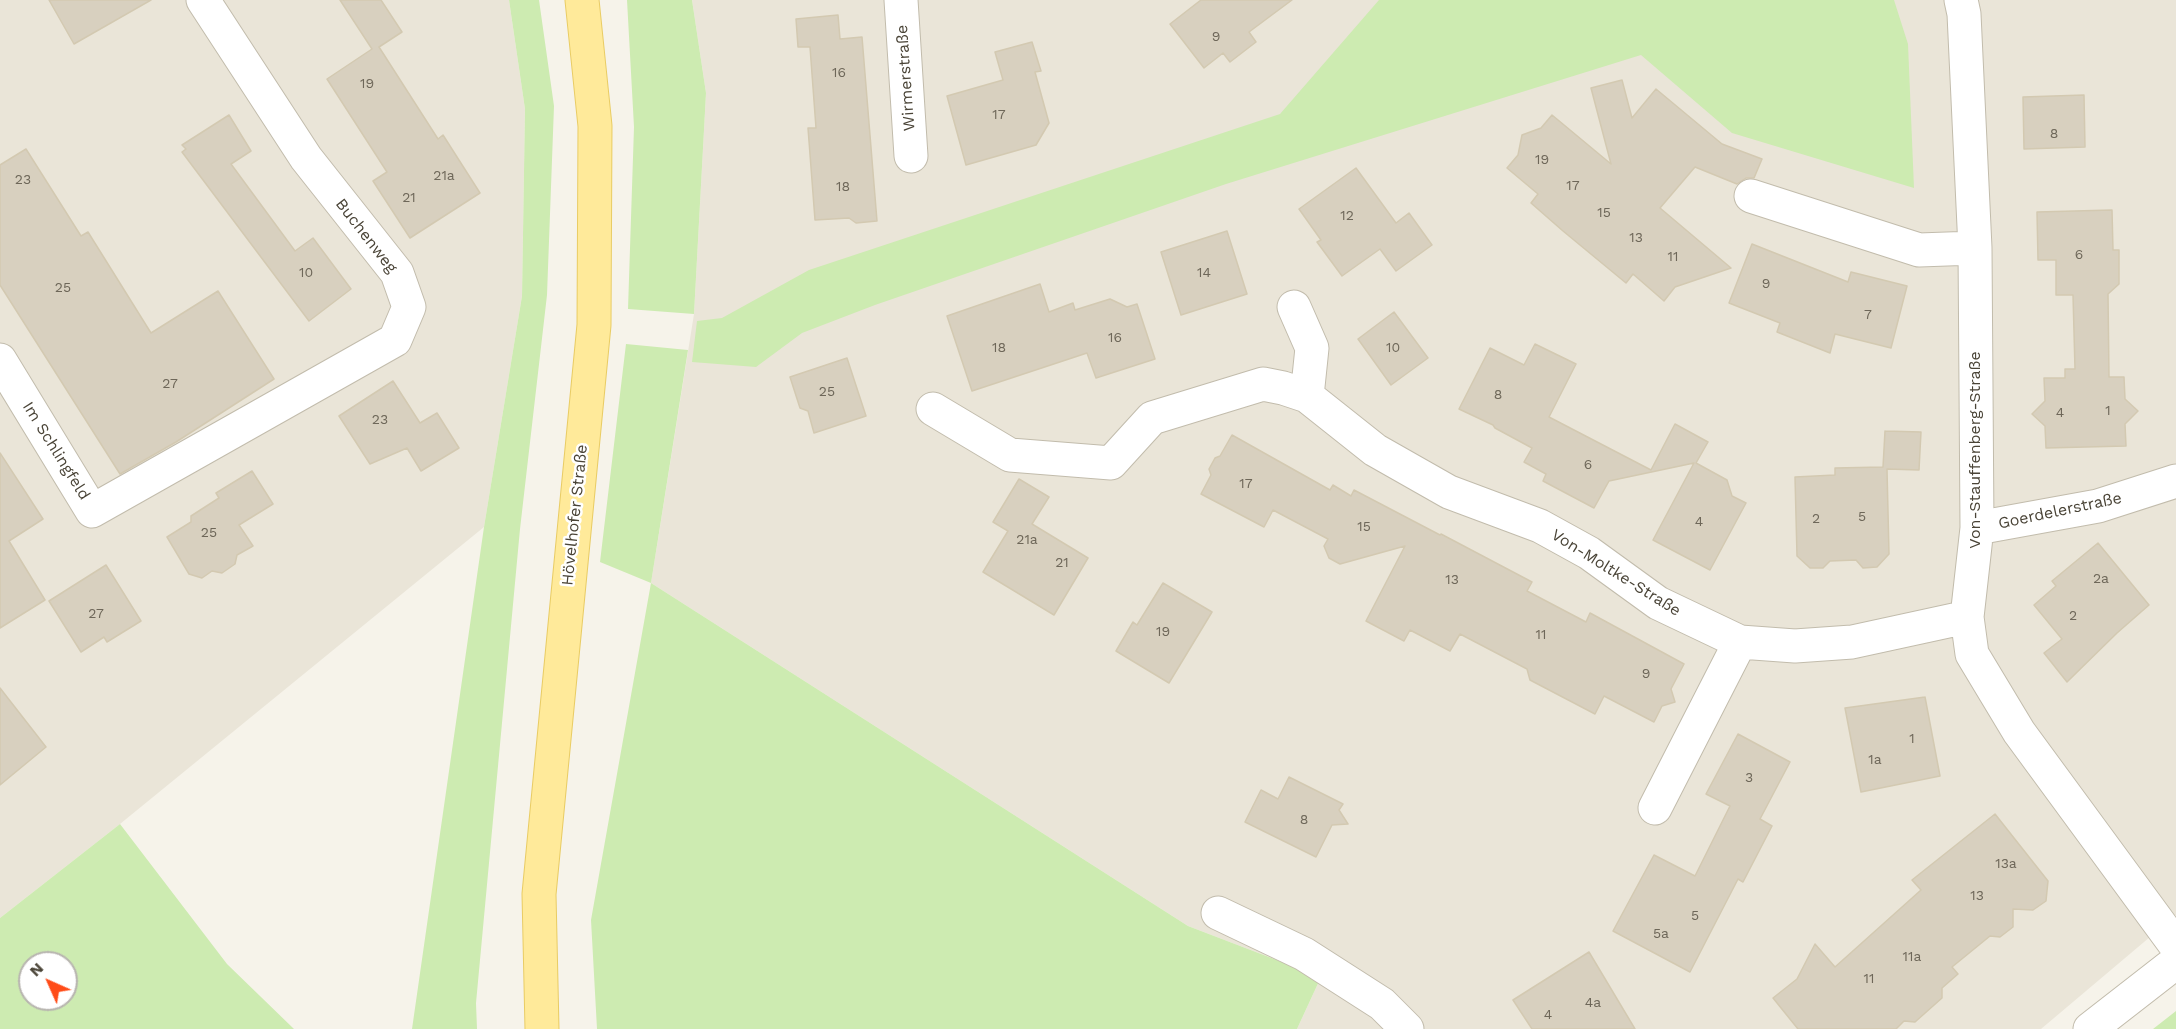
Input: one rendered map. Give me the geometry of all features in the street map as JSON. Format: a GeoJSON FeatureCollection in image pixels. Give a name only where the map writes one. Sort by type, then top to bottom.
{"type":"FeatureCollection","features":[{"type":"Feature","properties":{"kind":"main road","name":"Hövelhofer Straße"},"geometry":{"type":"LineString","coordinates":[[542,1029],[539,894],[594,325],[595,126],[582,0]]}},
{"type":"Feature","properties":{"kind":"street","name":"Buchenweg"},"geometry":{"type":"LineString","coordinates":[[92,511],[395,340],[409,307],[397,273],[306,158],[203,0]]}},
{"type":"Feature","properties":{"kind":"street","name":"Wirmerstraße"},"geometry":{"type":"LineString","coordinates":[[901,0],[912,156]]}},
{"type":"Feature","properties":{"kind":"street","name":"Von-Stauffenberg-Straße"},"geometry":{"type":"LineString","coordinates":[[1961,0],[1964,14],[1975,248],[1977,528],[1967,617],[1971,654],[2019,732],[2176,946]]}},
{"type":"Feature","properties":{"kind":"street"},"geometry":{"type":"LineString","coordinates":[[1751,196],[1919,250],[1975,248]]}},
{"type":"Feature","properties":{"kind":"street"},"geometry":{"type":"LineString","coordinates":[[1294,307],[1312,348],[1307,396]]}},
{"type":"Feature","properties":{"kind":"street","name":"Im Schlingfeld"},"geometry":{"type":"LineString","coordinates":[[0,360],[92,511]]}},
{"type":"Feature","properties":{"kind":"street","name":"Von-Moltke-Straße"},"geometry":{"type":"LineString","coordinates":[[933,409],[1010,455],[1111,464],[1152,418],[1263,384],[1307,396],[1375,450],[1449,492],[1540,526],[1589,553],[1659,603],[1740,642],[1795,646],[1852,642],[1967,617]]}},
{"type":"Feature","properties":{"kind":"street","name":"Goerdelerstraße"},"geometry":{"type":"LineString","coordinates":[[1977,528],[2098,506],[2176,481]]}},
{"type":"Feature","properties":{"kind":"street"},"geometry":{"type":"LineString","coordinates":[[1655,807],[1740,642]]}},
{"type":"Feature","properties":{"kind":"street"},"geometry":{"type":"LineString","coordinates":[[1218,913],[1304,954],[1382,1004],[1407,1029]]}},
{"type":"Feature","properties":{"kind":"street"},"geometry":{"type":"LineString","coordinates":[[2090,1029],[2176,962]]}},
{"type":"Feature","properties":{"kind":"shaded area"},"geometry":{"type":"Polygon","coordinates":[[[0,0],[509,0],[525,109],[522,296],[484,527],[120,824],[0,918],[0,0]]]}},
{"type":"Feature","properties":{"kind":"shaded area"},"geometry":{"type":"Polygon","coordinates":[[[692,0],[2176,0],[2176,915],[2041,1029],[1297,1029],[1321,977],[1188,926],[651,583],[694,314],[706,93],[692,0]]]}},
{"type":"Feature","properties":{"kind":"green space"},"geometry":{"type":"Polygon","coordinates":[[[509,0],[539,0],[554,106],[547,295],[520,529],[476,1003],[477,1029],[412,1029],[484,527],[522,296],[525,109],[509,0]]]}},
{"type":"Feature","properties":{"kind":"green space"},"geometry":{"type":"Polygon","coordinates":[[[627,0],[692,0],[706,93],[694,314],[628,309],[634,127],[627,0]]]}},
{"type":"Feature","properties":{"kind":"green space"},"geometry":{"type":"Polygon","coordinates":[[[1379,0],[1894,0],[1908,44],[1914,188],[1732,133],[1641,55],[1226,184],[875,305],[802,333],[756,367],[692,362],[697,321],[722,318],[809,270],[1280,114],[1379,0]]]}},
{"type":"Feature","properties":{"kind":"green space"},"geometry":{"type":"Polygon","coordinates":[[[626,344],[688,350],[651,583],[600,562],[626,344]]]}},
{"type":"Feature","properties":{"kind":"green space"},"geometry":{"type":"Polygon","coordinates":[[[651,583],[1188,926],[1321,977],[1297,1029],[597,1029],[591,920],[651,583]]]}},
{"type":"Feature","properties":{"kind":"green space"},"geometry":{"type":"Polygon","coordinates":[[[120,824],[227,964],[294,1029],[0,1029],[0,918],[120,824]]]}},
{"type":"Feature","properties":{"kind":"green space"},"geometry":{"type":"Polygon","coordinates":[[[2176,1011],[2176,1029],[2153,1029],[2176,1011]]]}},
{"type":"Feature","properties":{"kind":"building"},"geometry":{"type":"Polygon","coordinates":[[[49,0],[151,0],[74,44],[49,0]]]}},
{"type":"Feature","properties":{"kind":"building"},"geometry":{"type":"Polygon","coordinates":[[[340,0],[381,0],[402,32],[379,47],[438,139],[443,135],[480,193],[410,238],[373,181],[387,172],[327,79],[372,49],[340,0]]]}},
{"type":"Feature","properties":{"kind":"building"},"geometry":{"type":"Polygon","coordinates":[[[1201,0],[1292,0],[1249,32],[1256,42],[1230,62],[1223,53],[1204,68],[1170,24],[1201,0]]]}},
{"type":"Feature","properties":{"kind":"building"},"geometry":{"type":"Polygon","coordinates":[[[838,15],[840,39],[862,37],[877,221],[856,223],[849,218],[815,220],[808,128],[816,128],[810,47],[798,47],[796,19],[838,15]]]}},
{"type":"Feature","properties":{"kind":"building"},"geometry":{"type":"Polygon","coordinates":[[[1032,42],[1041,71],[1035,72],[1049,123],[1036,145],[966,165],[947,96],[1003,80],[995,52],[1032,42]]]}},
{"type":"Feature","properties":{"kind":"building"},"geometry":{"type":"Polygon","coordinates":[[[1622,80],[1632,118],[1656,89],[1722,144],[1762,159],[1754,178],[1746,178],[1737,184],[1695,167],[1660,208],[1731,268],[1675,287],[1664,301],[1633,274],[1626,283],[1563,231],[1531,203],[1538,194],[1507,168],[1518,155],[1522,135],[1541,128],[1552,115],[1611,164],[1591,88],[1622,80]]]}},
{"type":"Feature","properties":{"kind":"building"},"geometry":{"type":"Polygon","coordinates":[[[2084,95],[2085,147],[2024,149],[2023,97],[2084,95]]]}},
{"type":"Feature","properties":{"kind":"building"},"geometry":{"type":"Polygon","coordinates":[[[229,115],[251,151],[231,164],[295,251],[313,238],[351,289],[309,321],[182,152],[186,149],[182,145],[229,115]]]}},
{"type":"Feature","properties":{"kind":"building"},"geometry":{"type":"Polygon","coordinates":[[[26,149],[81,236],[88,232],[151,333],[218,291],[274,379],[176,442],[120,474],[0,285],[0,165],[26,149]]]}},
{"type":"Feature","properties":{"kind":"building"},"geometry":{"type":"Polygon","coordinates":[[[1356,168],[1396,223],[1409,213],[1432,245],[1396,271],[1380,249],[1342,276],[1317,242],[1321,240],[1299,209],[1356,168]]]}},
{"type":"Feature","properties":{"kind":"building"},"geometry":{"type":"Polygon","coordinates":[[[2112,210],[2113,250],[2119,250],[2119,284],[2108,294],[2109,377],[2124,377],[2125,399],[2138,411],[2125,424],[2126,446],[2046,448],[2045,426],[2032,414],[2045,401],[2044,378],[2065,378],[2065,369],[2075,369],[2073,295],[2056,295],[2056,260],[2038,260],[2037,212],[2112,210]]]}},
{"type":"Feature","properties":{"kind":"building"},"geometry":{"type":"Polygon","coordinates":[[[1227,231],[1247,294],[1181,315],[1161,252],[1227,231]]]}},
{"type":"Feature","properties":{"kind":"building"},"geometry":{"type":"Polygon","coordinates":[[[1752,244],[1848,282],[1851,272],[1907,286],[1891,348],[1835,334],[1830,353],[1777,332],[1780,323],[1729,303],[1752,244]]]}},
{"type":"Feature","properties":{"kind":"building"},"geometry":{"type":"Polygon","coordinates":[[[1040,284],[1049,312],[1073,303],[1075,310],[1110,299],[1127,307],[1137,304],[1155,359],[1096,378],[1087,353],[972,391],[947,316],[1040,284]]]}},
{"type":"Feature","properties":{"kind":"building"},"geometry":{"type":"Polygon","coordinates":[[[1394,312],[1428,358],[1391,385],[1358,339],[1394,312]]]}},
{"type":"Feature","properties":{"kind":"building"},"geometry":{"type":"Polygon","coordinates":[[[1535,344],[1576,364],[1549,417],[1651,470],[1675,424],[1708,442],[1696,463],[1727,480],[1732,496],[1746,503],[1710,570],[1653,540],[1694,463],[1609,481],[1594,508],[1543,481],[1546,474],[1524,462],[1532,448],[1493,425],[1459,409],[1490,348],[1524,365],[1535,344]]]}},
{"type":"Feature","properties":{"kind":"building"},"geometry":{"type":"Polygon","coordinates":[[[847,358],[866,416],[814,433],[808,411],[800,408],[790,377],[847,358]]]}},
{"type":"Feature","properties":{"kind":"building"},"geometry":{"type":"Polygon","coordinates":[[[393,381],[420,423],[437,413],[459,448],[421,471],[407,448],[370,464],[339,416],[393,381]]]}},
{"type":"Feature","properties":{"kind":"building"},"geometry":{"type":"Polygon","coordinates":[[[1885,431],[1921,432],[1919,470],[1887,469],[1889,554],[1877,567],[1863,568],[1856,560],[1830,561],[1823,568],[1810,568],[1797,556],[1795,477],[1835,475],[1835,468],[1883,467],[1885,431]]]}},
{"type":"Feature","properties":{"kind":"building"},"geometry":{"type":"Polygon","coordinates":[[[1232,435],[1330,490],[1333,485],[1351,496],[1354,490],[1532,582],[1527,591],[1586,622],[1590,613],[1684,664],[1671,689],[1675,702],[1662,706],[1654,722],[1604,696],[1595,714],[1530,680],[1527,669],[1460,634],[1450,651],[1410,630],[1404,641],[1366,621],[1405,546],[1340,564],[1329,558],[1324,546],[1328,539],[1273,510],[1264,527],[1201,494],[1211,475],[1209,469],[1215,458],[1220,456],[1232,435]]]}},
{"type":"Feature","properties":{"kind":"building"},"geometry":{"type":"Polygon","coordinates":[[[0,453],[43,519],[9,541],[45,600],[0,628],[0,453]]]}},
{"type":"Feature","properties":{"kind":"building"},"geometry":{"type":"Polygon","coordinates":[[[252,471],[273,504],[239,525],[253,546],[237,555],[235,564],[222,573],[212,571],[202,578],[189,574],[167,537],[191,522],[191,516],[219,498],[216,493],[252,471]]]}},
{"type":"Feature","properties":{"kind":"building"},"geometry":{"type":"Polygon","coordinates":[[[1019,479],[1049,497],[1032,524],[1088,558],[1054,615],[983,572],[1008,531],[993,522],[1019,479]]]}},
{"type":"Feature","properties":{"kind":"building"},"geometry":{"type":"Polygon","coordinates":[[[2098,543],[2149,605],[2067,682],[2044,653],[2062,639],[2034,605],[2056,586],[2052,581],[2098,543]]]}},
{"type":"Feature","properties":{"kind":"building"},"geometry":{"type":"Polygon","coordinates":[[[106,565],[141,621],[107,642],[104,637],[81,652],[49,601],[106,565]]]}},
{"type":"Feature","properties":{"kind":"building"},"geometry":{"type":"Polygon","coordinates":[[[1163,583],[1212,612],[1169,683],[1116,651],[1133,622],[1137,625],[1163,583]]]}},
{"type":"Feature","properties":{"kind":"building"},"geometry":{"type":"Polygon","coordinates":[[[0,688],[46,747],[0,785],[0,688]]]}},
{"type":"Feature","properties":{"kind":"building"},"geometry":{"type":"Polygon","coordinates":[[[1925,697],[1940,776],[1861,792],[1845,708],[1925,697]]]}},
{"type":"Feature","properties":{"kind":"building"},"geometry":{"type":"Polygon","coordinates":[[[1738,734],[1790,762],[1760,819],[1772,826],[1743,882],[1738,879],[1690,972],[1613,931],[1654,855],[1695,876],[1730,806],[1706,794],[1738,734]]]}},
{"type":"Feature","properties":{"kind":"building"},"geometry":{"type":"Polygon","coordinates":[[[1289,777],[1343,804],[1339,810],[1348,824],[1332,825],[1316,857],[1245,822],[1261,790],[1278,799],[1289,777]]]}},
{"type":"Feature","properties":{"kind":"building"},"geometry":{"type":"Polygon","coordinates":[[[1995,814],[2048,881],[2046,901],[2033,910],[2013,909],[2013,927],[2000,937],[1990,936],[1952,967],[1958,974],[1942,988],[1942,998],[1915,1022],[1904,1021],[1896,1029],[1798,1029],[1773,998],[1797,979],[1815,944],[1835,967],[1921,890],[1912,880],[1995,814]]]}},
{"type":"Feature","properties":{"kind":"building"},"geometry":{"type":"Polygon","coordinates":[[[1589,952],[1635,1029],[1532,1029],[1513,1000],[1589,952]]]}}]}
